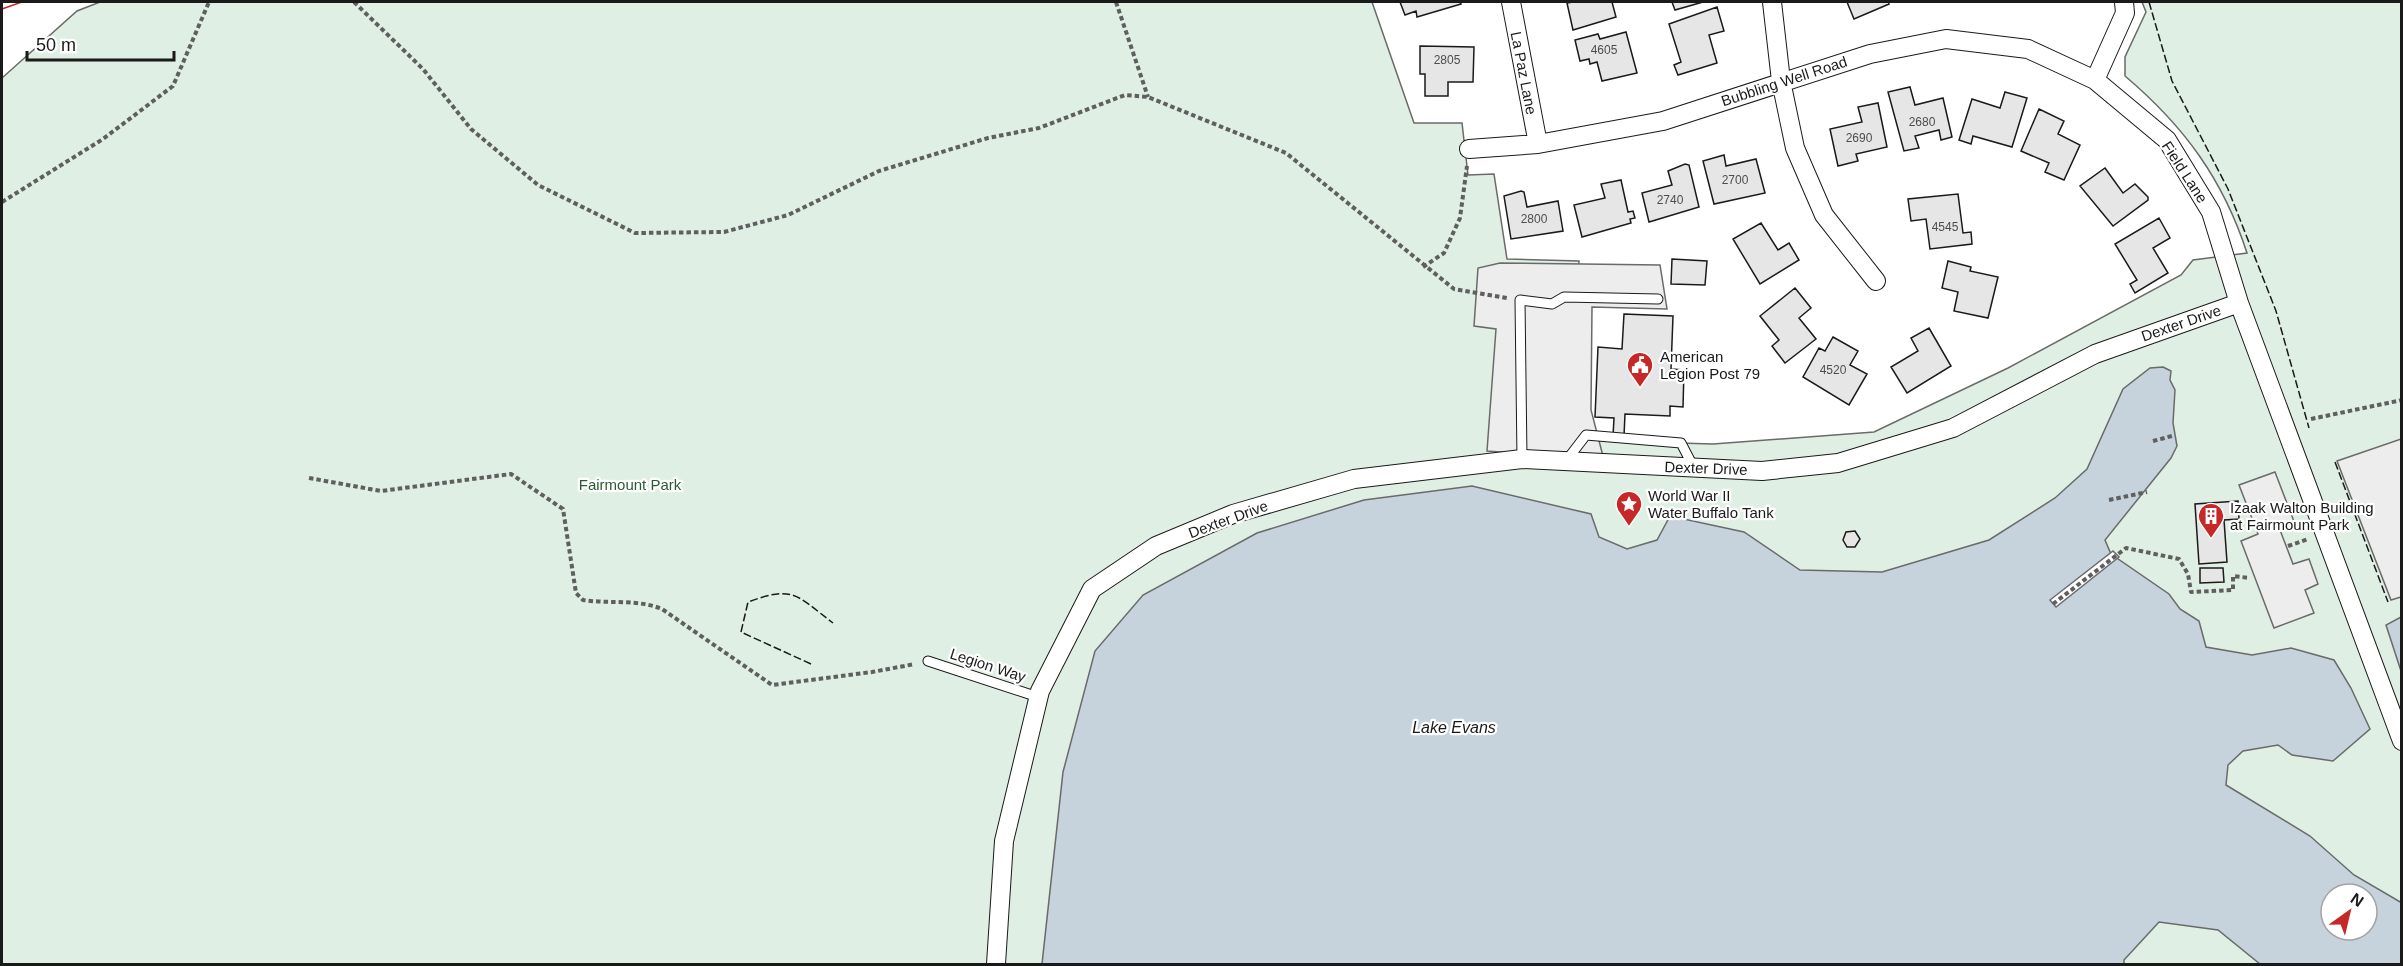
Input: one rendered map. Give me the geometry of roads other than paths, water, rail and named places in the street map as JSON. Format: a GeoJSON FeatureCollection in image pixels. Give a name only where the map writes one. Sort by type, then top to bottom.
{"type":"FeatureCollection","features":[{"type":"Feature","properties":{"kind":"street","name":"La Paz Lane"},"geometry":{"type":"LineString","coordinates":[[1511,2],[1538,144]]}},
{"type":"Feature","properties":{"kind":"street"},"geometry":{"type":"LineString","coordinates":[[1772,2],[1781,81],[1795,148],[1824,215],[1876,281]]}},
{"type":"Feature","properties":{"kind":"street"},"geometry":{"type":"LineString","coordinates":[[2095,80],[2125,13],[2124,2]]}},
{"type":"Feature","properties":{"kind":"street","name":"Bubbling Well Road"},"geometry":{"type":"LineString","coordinates":[[1469,149],[1538,144],[1663,122],[1781,81],[1870,54],[1946,39],[2028,49],[2095,80]]}},
{"type":"Feature","properties":{"kind":"street","name":"Field Lane"},"geometry":{"type":"LineString","coordinates":[[2095,80],[2167,140],[2211,212],[2239,303]]}},
{"type":"Feature","properties":{"kind":"street","name":"Dexter Drive"},"geometry":{"type":"LineString","coordinates":[[996,964],[1004,841],[1038,697],[1092,589],[1156,546],[1233,514],[1354,478],[1522,459],[1762,471],[1838,463],[1953,428],[2095,354],[2239,303],[2402,741]]}},
{"type":"Feature","properties":{"kind":"lane"},"geometry":{"type":"LineString","coordinates":[[1522,459],[1520,300],[1552,304],[1564,297],[1658,299]]}},
{"type":"Feature","properties":{"kind":"lane"},"geometry":{"type":"LineString","coordinates":[[1566,463],[1586,435],[1682,443],[1694,468]]}},
{"type":"Feature","properties":{"kind":"lane","name":"Legion Way"},"geometry":{"type":"LineString","coordinates":[[928,661],[1038,697]]}},
{"type":"Feature","properties":{"kind":"water","name":"Lake Evans"},"geometry":{"type":"Polygon","coordinates":[[[2163,367],[2171,371],[2170,380],[2175,390],[2173,423],[2177,446],[2171,458],[2105,540],[2111,554],[2169,594],[2180,609],[2199,621],[2206,647],[2252,655],[2291,648],[2334,660],[2351,688],[2370,729],[2333,761],[2292,755],[2278,745],[2243,751],[2228,765],[2226,785],[2310,836],[2354,875],[2366,882],[2319,882],[2319,942],[2379,942],[2379,890],[2402,903],[2401,964],[2260,964],[2218,930],[2159,922],[2124,960],[2124,964],[1042,964],[1063,772],[1095,651],[1143,595],[1257,533],[1364,500],[1472,486],[1591,514],[1599,537],[1627,549],[1657,540],[1670,516],[1744,532],[1800,570],[1882,572],[1989,540],[2055,498],[2087,469],[2123,389],[2150,368],[2163,367]]]}},
{"type":"Feature","properties":{"kind":"water"},"geometry":{"type":"Polygon","coordinates":[[[2401,617],[2401,671],[2386,625],[2401,617]]]}},
{"type":"Feature","properties":{"kind":"place","name":"American Legion Post 79"},"geometry":{"type":"Point","coordinates":[1640,388]}},
{"type":"Feature","properties":{"kind":"place","name":"World War II Water Buffalo Tank"},"geometry":{"type":"Point","coordinates":[1629,527]}},
{"type":"Feature","properties":{"kind":"place","name":"Izaak Walton Building at Fairmount Park"},"geometry":{"type":"Point","coordinates":[2211,539]}},
{"type":"Feature","properties":{"kind":"park label","name":"Fairmount Park"},"geometry":{"type":"Point","coordinates":[630,484]}}]}
